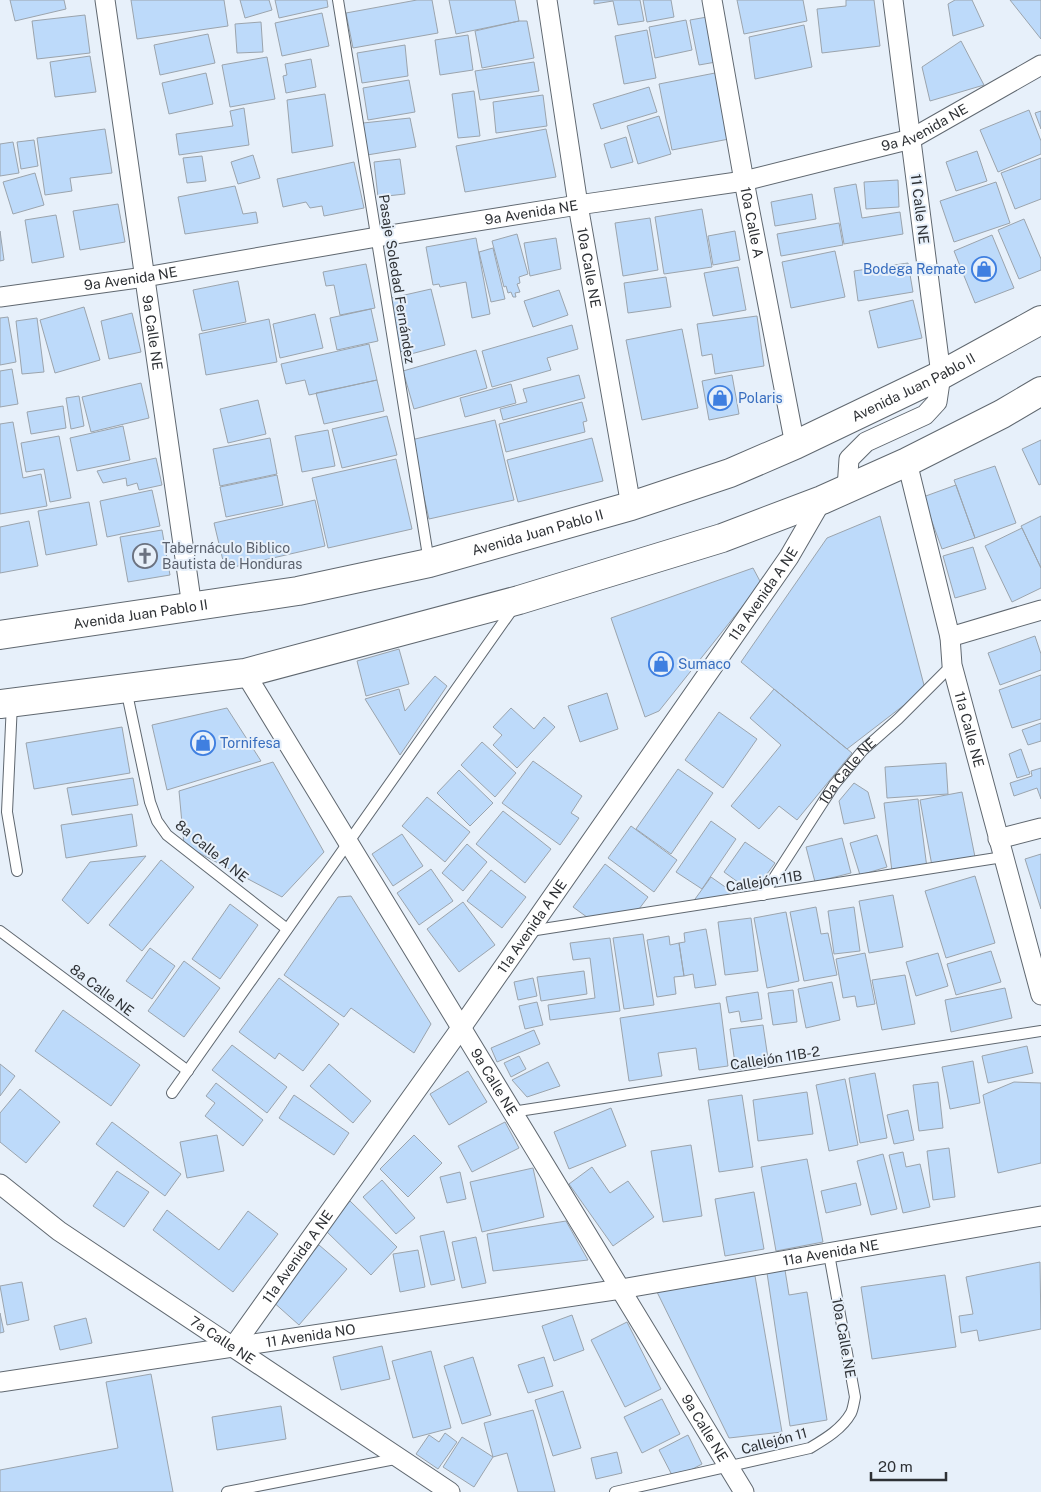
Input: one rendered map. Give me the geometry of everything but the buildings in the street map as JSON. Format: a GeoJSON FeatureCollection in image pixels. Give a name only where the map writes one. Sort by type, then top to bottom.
{"type":"FeatureCollection","features":[{"type":"Feature","properties":{"kind":"highway","name":"Avenida Juan Pablo II"},"geometry":{"type":"LineString","coordinates":[[0,636],[298,591],[429,563],[631,506],[730,472],[795,445],[941,375],[1041,320]]}},
{"type":"Feature","properties":{"kind":"highway"},"geometry":{"type":"LineString","coordinates":[[6,703],[245,673],[519,600],[722,538],[822,500],[907,462],[1002,414],[1041,391]]}},
{"type":"Feature","properties":{"kind":"street","name":"9a Calle NE"},"geometry":{"type":"LineString","coordinates":[[105,0],[192,606]]}},
{"type":"Feature","properties":{"kind":"street","name":"10a Calle NE"},"geometry":{"type":"LineString","coordinates":[[547,0],[578,204],[631,506]]}},
{"type":"Feature","properties":{"kind":"street","name":"10a Calle A"},"geometry":{"type":"LineString","coordinates":[[712,0],[744,182],[795,445]]}},
{"type":"Feature","properties":{"kind":"street","name":"11 Calle NE"},"geometry":{"type":"LineString","coordinates":[[847,489],[849,459],[866,442],[925,415],[937,402],[941,375],[894,0]]}},
{"type":"Feature","properties":{"kind":"street","name":"9a Avenida NE"},"geometry":{"type":"LineString","coordinates":[[0,297],[145,277],[578,204],[744,182],[911,139],[1041,65]]}},
{"type":"Feature","properties":{"kind":"street","name":"11a Calle NE"},"geometry":{"type":"LineString","coordinates":[[907,462],[950,637],[952,664],[1041,996]]}},
{"type":"Feature","properties":{"kind":"street","name":"11a Avenida A NE"},"geometry":{"type":"LineString","coordinates":[[233,1346],[462,1028],[789,557],[822,500]]}},
{"type":"Feature","properties":{"kind":"street"},"geometry":{"type":"LineString","coordinates":[[950,637],[1041,610]]}},
{"type":"Feature","properties":{"kind":"street","name":"9a Calle NE"},"geometry":{"type":"LineString","coordinates":[[245,673],[744,1492]]}},
{"type":"Feature","properties":{"kind":"street"},"geometry":{"type":"LineString","coordinates":[[1000,848],[1041,828]]}},
{"type":"Feature","properties":{"kind":"street","name":"7a Calle NE"},"geometry":{"type":"LineString","coordinates":[[0,1184],[59,1231],[450,1492]]}},
{"type":"Feature","properties":{"kind":"street","name":"11a Avenida NE"},"geometry":{"type":"LineString","coordinates":[[621,1289],[1041,1216]]}},
{"type":"Feature","properties":{"kind":"street","name":"11 Avenida NO"},"geometry":{"type":"LineString","coordinates":[[0,1382],[621,1289]]}},
{"type":"Feature","properties":{"kind":"lane","name":"Pasaje Soledad Fernández"},"geometry":{"type":"LineString","coordinates":[[338,0],[429,563]]}},
{"type":"Feature","properties":{"kind":"lane"},"geometry":{"type":"LineString","coordinates":[[172,1093],[519,600]]}},
{"type":"Feature","properties":{"kind":"lane","name":"10a Calle NE"},"geometry":{"type":"LineString","coordinates":[[763,895],[834,785],[863,750],[898,719],[952,664]]}},
{"type":"Feature","properties":{"kind":"lane","name":"8a Calle A NE"},"geometry":{"type":"LineString","coordinates":[[126,689],[150,802],[157,822],[167,835],[288,929]]}},
{"type":"Feature","properties":{"kind":"lane"},"geometry":{"type":"LineString","coordinates":[[6,703],[7,812],[17,871]]}},
{"type":"Feature","properties":{"kind":"lane","name":"Callejón 11B"},"geometry":{"type":"LineString","coordinates":[[528,932],[763,895],[1000,848]]}},
{"type":"Feature","properties":{"kind":"lane","name":"8a Calle NE"},"geometry":{"type":"LineString","coordinates":[[0,931],[188,1071]]}},
{"type":"Feature","properties":{"kind":"lane","name":"Callejón 11B-2"},"geometry":{"type":"LineString","coordinates":[[512,1112],[1041,1031]]}},
{"type":"Feature","properties":{"kind":"lane","name":"10a Calle NE"},"geometry":{"type":"LineString","coordinates":[[829,1254],[855,1397],[852,1413],[845,1420]]}},
{"type":"Feature","properties":{"kind":"lane","name":"Callejón 11"},"geometry":{"type":"LineString","coordinates":[[615,1492],[810,1448],[830,1436],[845,1420]]}},
{"type":"Feature","properties":{"kind":"lane"},"geometry":{"type":"LineString","coordinates":[[228,1492],[401,1458]]}},
{"type":"Feature","properties":{"kind":"place","name":"Bodega Remate"},"geometry":{"type":"Point","coordinates":[984,269]}},
{"type":"Feature","properties":{"kind":"place","name":"Polaris"},"geometry":{"type":"Point","coordinates":[720,398]}},
{"type":"Feature","properties":{"kind":"place","name":"Tabernáculo Biblico Bautista de Honduras"},"geometry":{"type":"Point","coordinates":[145,556]}},
{"type":"Feature","properties":{"kind":"place","name":"Sumaco"},"geometry":{"type":"Point","coordinates":[661,664]}},
{"type":"Feature","properties":{"kind":"place","name":"Tornifesa"},"geometry":{"type":"Point","coordinates":[203,743]}}]}
